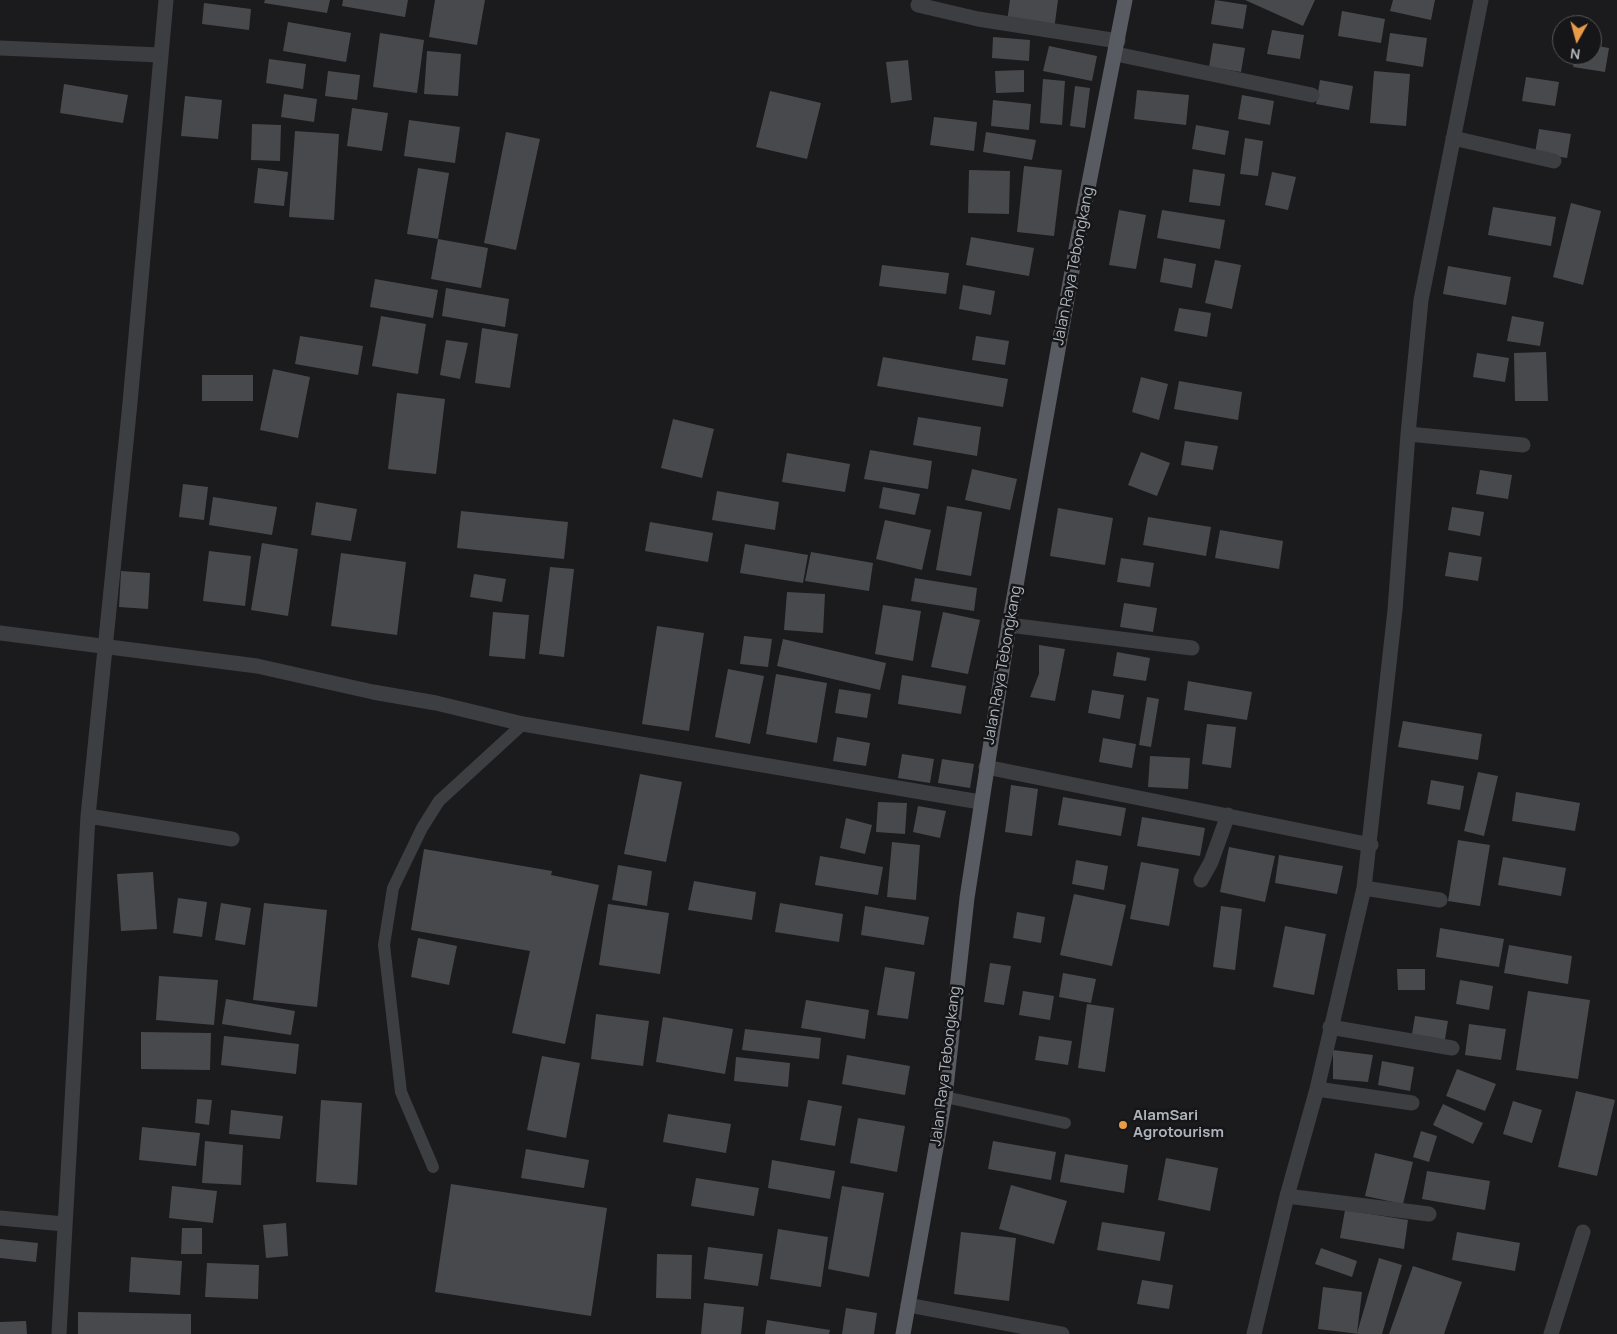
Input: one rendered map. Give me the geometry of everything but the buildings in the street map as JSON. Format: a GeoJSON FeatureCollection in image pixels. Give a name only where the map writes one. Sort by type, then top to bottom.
{"type":"FeatureCollection","features":[{"type":"Feature","properties":{"kind":"main road","name":"Jalan Raya Tebongkang"},"geometry":{"type":"LineString","coordinates":[[903,1334],[945,1097],[967,898],[980,802],[1076,249],[1126,0]]}},
{"type":"Feature","properties":{"kind":"street"},"geometry":{"type":"LineString","coordinates":[[59,1334],[88,816],[130,403],[166,0]]}},
{"type":"Feature","properties":{"kind":"street"},"geometry":{"type":"LineString","coordinates":[[1254,1334],[1287,1196],[1317,1089],[1364,888],[1394,610],[1421,300],[1482,0]]}},
{"type":"Feature","properties":{"kind":"street"},"geometry":{"type":"LineString","coordinates":[[918,5],[1117,48],[1312,95]]}},
{"type":"Feature","properties":{"kind":"street"},"geometry":{"type":"LineString","coordinates":[[0,48],[160,54]]}},
{"type":"Feature","properties":{"kind":"street"},"geometry":{"type":"LineString","coordinates":[[1454,138],[1554,160]]}},
{"type":"Feature","properties":{"kind":"street"},"geometry":{"type":"LineString","coordinates":[[1408,434],[1523,445]]}},
{"type":"Feature","properties":{"kind":"street"},"geometry":{"type":"LineString","coordinates":[[1010,625],[1192,648]]}},
{"type":"Feature","properties":{"kind":"street"},"geometry":{"type":"LineString","coordinates":[[0,633],[257,666],[374,692],[436,703],[523,724],[980,802]]}},
{"type":"Feature","properties":{"kind":"street"},"geometry":{"type":"LineString","coordinates":[[986,767],[1370,845]]}},
{"type":"Feature","properties":{"kind":"street"},"geometry":{"type":"LineString","coordinates":[[1200,880],[1211,862],[1228,815]]}},
{"type":"Feature","properties":{"kind":"street"},"geometry":{"type":"LineString","coordinates":[[88,816],[232,839]]}},
{"type":"Feature","properties":{"kind":"street"},"geometry":{"type":"LineString","coordinates":[[1364,888],[1440,900]]}},
{"type":"Feature","properties":{"kind":"street"},"geometry":{"type":"LineString","coordinates":[[1330,1027],[1452,1048]]}},
{"type":"Feature","properties":{"kind":"street"},"geometry":{"type":"LineString","coordinates":[[1317,1089],[1412,1102]]}},
{"type":"Feature","properties":{"kind":"street"},"geometry":{"type":"LineString","coordinates":[[1287,1196],[1429,1214]]}},
{"type":"Feature","properties":{"kind":"street"},"geometry":{"type":"LineString","coordinates":[[0,1218],[64,1224]]}},
{"type":"Feature","properties":{"kind":"street"},"geometry":{"type":"LineString","coordinates":[[1551,1334],[1583,1232]]}},
{"type":"Feature","properties":{"kind":"street"},"geometry":{"type":"LineString","coordinates":[[908,1305],[1062,1334]]}},
{"type":"Feature","properties":{"kind":"lane"},"geometry":{"type":"LineString","coordinates":[[433,1167],[401,1092],[384,945],[393,888],[422,828],[439,801],[523,724]]}},
{"type":"Feature","properties":{"kind":"lane"},"geometry":{"type":"LineString","coordinates":[[945,1097],[1065,1123]]}},
{"type":"Feature","properties":{"kind":"place","name":"AlamSari Agrotourism"},"geometry":{"type":"Point","coordinates":[1123,1125]}}]}
